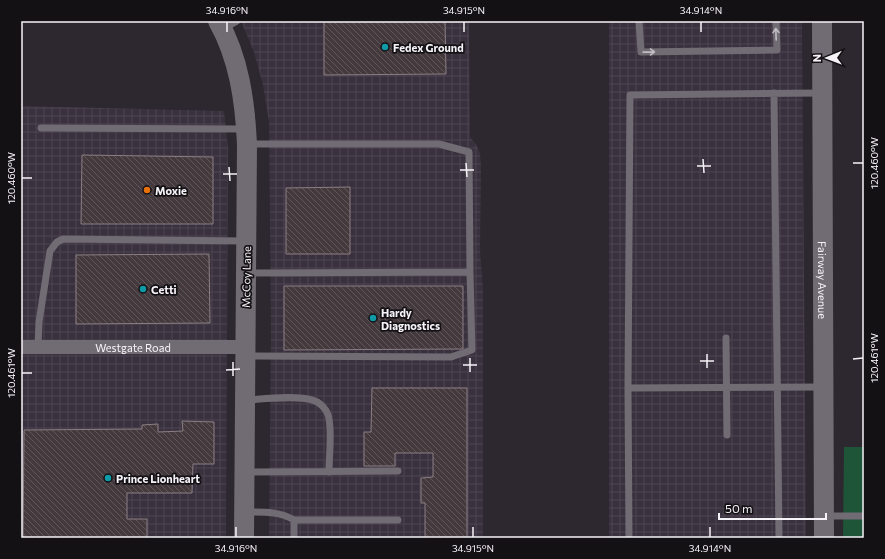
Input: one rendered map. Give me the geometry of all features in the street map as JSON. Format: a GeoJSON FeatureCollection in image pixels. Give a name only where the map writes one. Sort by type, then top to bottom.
{"type":"FeatureCollection","features":[{"type":"Feature","properties":{"kind":"street","name":"Fairway Avenue"},"geometry":{"type":"LineString","coordinates":[[822,21],[824,538]]}},
{"type":"Feature","properties":{"kind":"street","name":"McCoy Lane"},"geometry":{"type":"LineString","coordinates":[[226,24],[242,92],[246,136],[247,242],[244,538]]}},
{"type":"Feature","properties":{"kind":"street","name":"Westgate Road"},"geometry":{"type":"LineString","coordinates":[[21,347],[245,352]]}},
{"type":"Feature","properties":{"kind":"lane"},"geometry":{"type":"LineString","coordinates":[[639,21],[641,52],[777,50],[776,21]]}},
{"type":"Feature","properties":{"kind":"lane"},"geometry":{"type":"LineString","coordinates":[[774,93],[779,538]]}},
{"type":"Feature","properties":{"kind":"lane"},"geometry":{"type":"LineString","coordinates":[[630,538],[628,388],[630,95],[823,93]]}},
{"type":"Feature","properties":{"kind":"lane"},"geometry":{"type":"LineString","coordinates":[[41,128],[439,144],[469,152],[472,350],[451,357],[245,352]]}},
{"type":"Feature","properties":{"kind":"lane"},"geometry":{"type":"LineString","coordinates":[[38,347],[39,322],[50,251],[57,242],[63,239],[247,242]]}},
{"type":"Feature","properties":{"kind":"lane"},"geometry":{"type":"LineString","coordinates":[[246,273],[470,272]]}},
{"type":"Feature","properties":{"kind":"lane"},"geometry":{"type":"LineString","coordinates":[[726,338],[727,435]]}},
{"type":"Feature","properties":{"kind":"lane"},"geometry":{"type":"LineString","coordinates":[[628,388],[824,387]]}},
{"type":"Feature","properties":{"kind":"lane"},"geometry":{"type":"LineString","coordinates":[[245,400],[298,398],[312,400],[321,404],[329,418],[329,472]]}},
{"type":"Feature","properties":{"kind":"lane"},"geometry":{"type":"LineString","coordinates":[[244,472],[398,471]]}},
{"type":"Feature","properties":{"kind":"lane"},"geometry":{"type":"LineString","coordinates":[[244,512],[275,513],[294,520],[398,520]]}},
{"type":"Feature","properties":{"kind":"lane"},"geometry":{"type":"LineString","coordinates":[[823,516],[864,516]]}},
{"type":"Feature","properties":{"kind":"lane"},"geometry":{"type":"LineString","coordinates":[[294,520],[294,538]]}},
{"type":"Feature","properties":{"kind":"shaded area"},"geometry":{"type":"Polygon","coordinates":[[[241,21],[469,21],[470,137],[480,153],[481,166],[480,251],[483,289],[483,538],[269,538],[271,329],[269,122],[263,85],[254,52],[241,21]]]}},
{"type":"Feature","properties":{"kind":"shaded area"},"geometry":{"type":"Polygon","coordinates":[[[609,21],[802,21],[806,538],[609,538],[609,21]]]}},
{"type":"Feature","properties":{"kind":"shaded area"},"geometry":{"type":"Polygon","coordinates":[[[21,106],[224,111],[228,148],[226,538],[21,538],[21,106]]]}},
{"type":"Feature","properties":{"kind":"green space"},"geometry":{"type":"Polygon","coordinates":[[[844,447],[864,447],[864,538],[843,538],[844,447]]]}},
{"type":"Feature","properties":{"kind":"building","name":"Fedex Ground"},"geometry":{"type":"Polygon","coordinates":[[[324,21],[445,21],[446,74],[324,75],[324,21]]]}},
{"type":"Feature","properties":{"kind":"building","name":"Moxie"},"geometry":{"type":"Polygon","coordinates":[[[82,155],[213,157],[213,224],[81,224],[82,155]]]}},
{"type":"Feature","properties":{"kind":"building"},"geometry":{"type":"Polygon","coordinates":[[[350,187],[350,254],[286,254],[286,188],[350,187]]]}},
{"type":"Feature","properties":{"kind":"building","name":"Cetti"},"geometry":{"type":"Polygon","coordinates":[[[209,254],[210,323],[76,324],[76,255],[209,254]]]}},
{"type":"Feature","properties":{"kind":"building","name":"Hardy Diagnostics"},"geometry":{"type":"Polygon","coordinates":[[[284,286],[463,286],[463,349],[284,350],[284,286]]]}},
{"type":"Feature","properties":{"kind":"building"},"geometry":{"type":"Polygon","coordinates":[[[372,388],[467,388],[467,538],[425,538],[425,503],[421,503],[421,478],[433,477],[433,453],[395,453],[395,466],[364,466],[364,432],[371,432],[372,388]]]}},
{"type":"Feature","properties":{"kind":"building","name":"Prince Lionheart"},"geometry":{"type":"Polygon","coordinates":[[[182,421],[214,422],[214,464],[193,464],[192,493],[127,493],[127,519],[147,519],[147,538],[23,538],[24,430],[142,429],[142,425],[158,424],[158,432],[183,431],[182,421]]]}},
{"type":"Feature","properties":{"kind":"place","name":"Fedex Ground"},"geometry":{"type":"Point","coordinates":[385,47]}},
{"type":"Feature","properties":{"kind":"place","name":"Moxie"},"geometry":{"type":"Point","coordinates":[147,190]}},
{"type":"Feature","properties":{"kind":"place","name":"Cetti"},"geometry":{"type":"Point","coordinates":[143,289]}},
{"type":"Feature","properties":{"kind":"place","name":"Hardy Diagnostics"},"geometry":{"type":"Point","coordinates":[373,318]}},
{"type":"Feature","properties":{"kind":"place","name":"Prince Lionheart"},"geometry":{"type":"Point","coordinates":[108,478]}}]}
